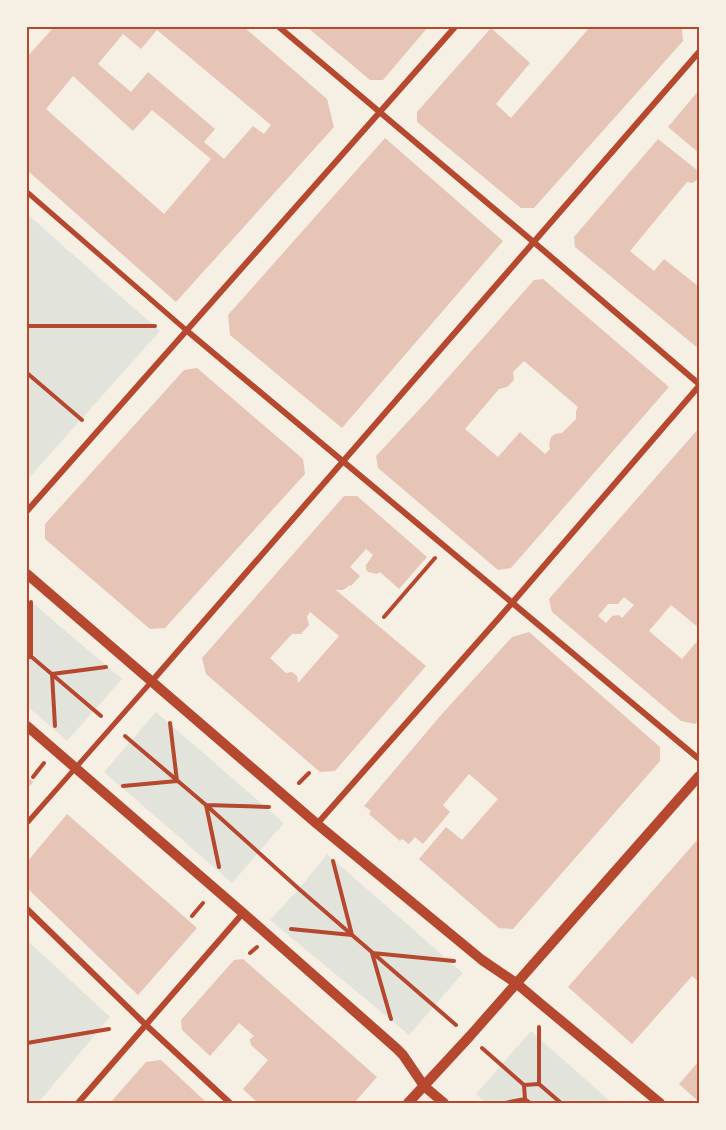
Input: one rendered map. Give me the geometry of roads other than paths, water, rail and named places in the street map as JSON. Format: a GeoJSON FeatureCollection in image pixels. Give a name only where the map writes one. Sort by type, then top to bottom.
{"type":"FeatureCollection","features":[{"type":"Feature","properties":{"kind":"street"},"geometry":{"type":"LineString","coordinates":[[279,27],[699,385],[512,603],[317,824]]}},
{"type":"Feature","properties":{"kind":"street"},"geometry":{"type":"LineString","coordinates":[[27,511],[455,27]]}},
{"type":"Feature","properties":{"kind":"street"},"geometry":{"type":"LineString","coordinates":[[27,823],[699,52]]}},
{"type":"Feature","properties":{"kind":"street"},"geometry":{"type":"LineString","coordinates":[[27,192],[186,330],[699,759]]}},
{"type":"Feature","properties":{"kind":"street"},"geometry":{"type":"LineString","coordinates":[[27,574],[317,824],[482,960],[516,983],[660,1103]]}},
{"type":"Feature","properties":{"kind":"street"},"geometry":{"type":"LineString","coordinates":[[27,726],[403,1055],[424,1086],[444,1103]]}},
{"type":"Feature","properties":{"kind":"street"},"geometry":{"type":"LineString","coordinates":[[408,1103],[699,776]]}},
{"type":"Feature","properties":{"kind":"street"},"geometry":{"type":"LineString","coordinates":[[27,909],[230,1103]]}},
{"type":"Feature","properties":{"kind":"street"},"geometry":{"type":"LineString","coordinates":[[78,1103],[243,913]]}}]}
